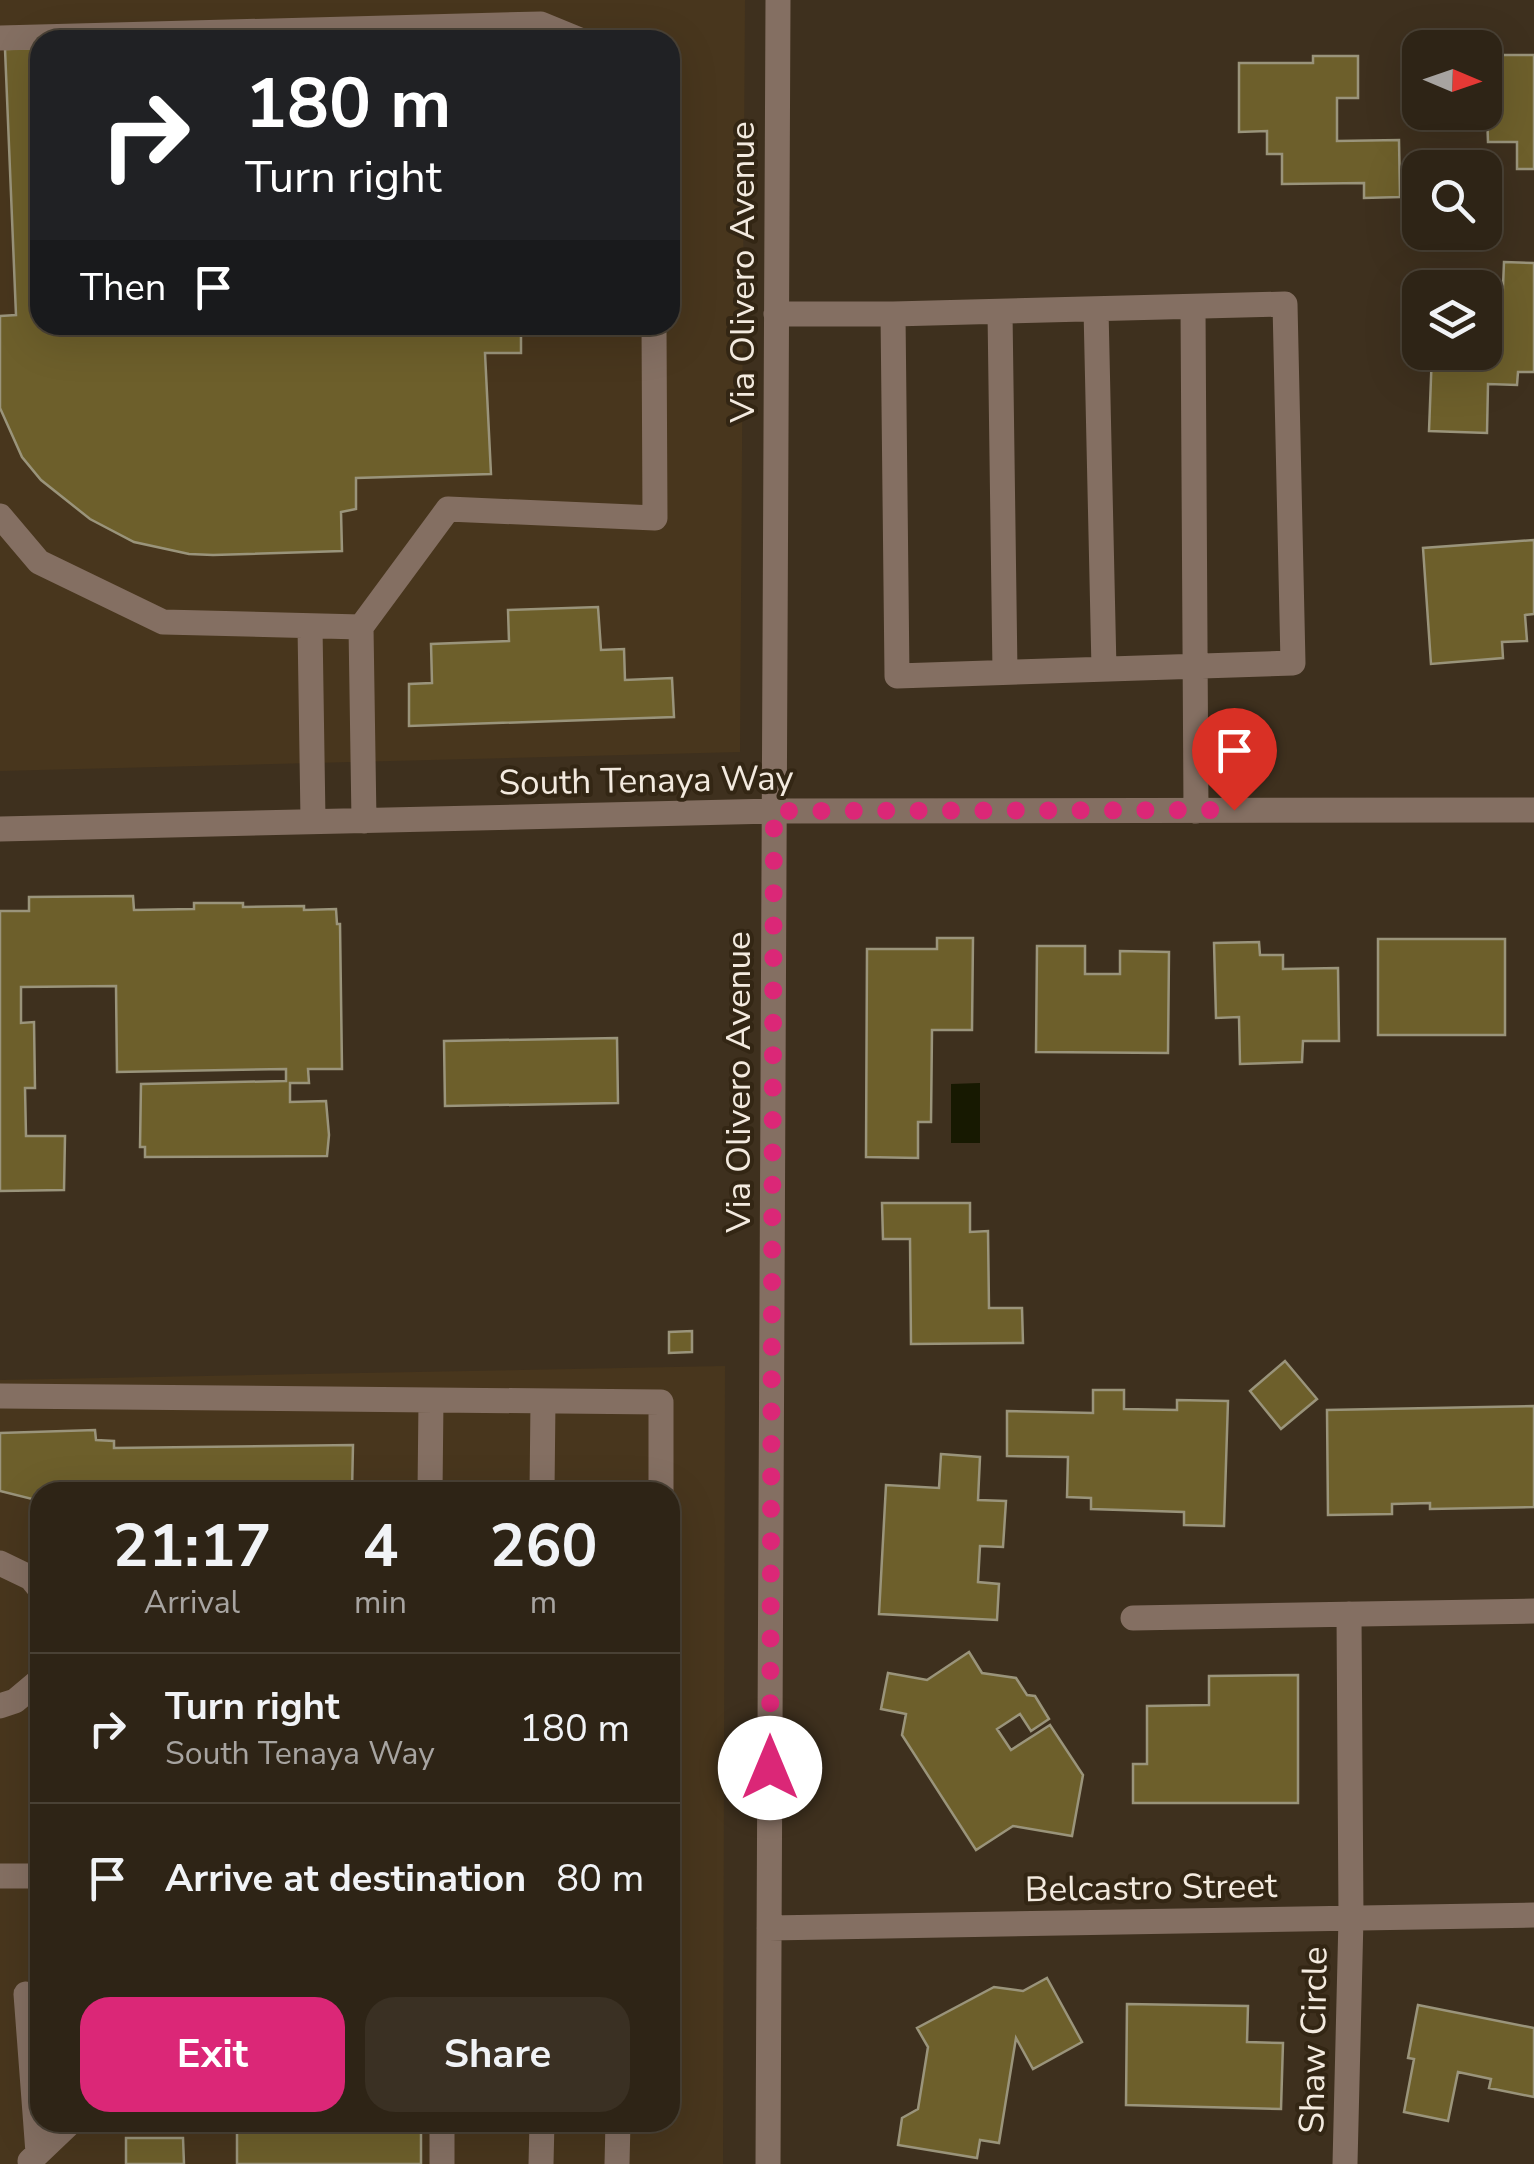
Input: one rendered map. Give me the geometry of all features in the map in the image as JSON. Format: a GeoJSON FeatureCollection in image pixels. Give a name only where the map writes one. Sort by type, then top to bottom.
{"type":"FeatureCollection","features":[{"type":"Feature","properties":{"kind":"street","name":"Via Olivero Avenue"},"geometry":{"type":"LineString","coordinates":[[768,2164],[778,0]]}},
{"type":"Feature","properties":{"kind":"street"},"geometry":{"type":"LineString","coordinates":[[309,30],[541,24],[556,30]]}},
{"type":"Feature","properties":{"kind":"street"},"geometry":{"type":"LineString","coordinates":[[0,38],[30,37]]}},
{"type":"Feature","properties":{"kind":"street"},"geometry":{"type":"LineString","coordinates":[[776,314],[1285,304],[1293,663],[898,676],[893,314]]}},
{"type":"Feature","properties":{"kind":"street"},"geometry":{"type":"LineString","coordinates":[[1192,307],[1198,666],[1196,811]]}},
{"type":"Feature","properties":{"kind":"street"},"geometry":{"type":"LineString","coordinates":[[1096,309],[1104,670]]}},
{"type":"Feature","properties":{"kind":"street"},"geometry":{"type":"LineString","coordinates":[[1000,312],[1006,672]]}},
{"type":"Feature","properties":{"kind":"street"},"geometry":{"type":"LineString","coordinates":[[364,821],[362,627],[448,509],[655,518],[654,335]]}},
{"type":"Feature","properties":{"kind":"street"},"geometry":{"type":"LineString","coordinates":[[0,516],[39,562],[163,622],[362,627]]}},
{"type":"Feature","properties":{"kind":"street"},"geometry":{"type":"LineString","coordinates":[[310,626],[313,820]]}},
{"type":"Feature","properties":{"kind":"street","name":"South Tenaya Way"},"geometry":{"type":"LineString","coordinates":[[0,829],[774,811],[1534,810]]}},
{"type":"Feature","properties":{"kind":"street"},"geometry":{"type":"LineString","coordinates":[[0,1396],[662,1402],[661,1482]]}},
{"type":"Feature","properties":{"kind":"street"},"geometry":{"type":"LineString","coordinates":[[430,1482],[431,1400]]}},
{"type":"Feature","properties":{"kind":"street"},"geometry":{"type":"LineString","coordinates":[[542,1482],[543,1401]]}},
{"type":"Feature","properties":{"kind":"street"},"geometry":{"type":"LineString","coordinates":[[0,1563],[30,1577]]}},
{"type":"Feature","properties":{"kind":"street"},"geometry":{"type":"LineString","coordinates":[[1133,1618],[1534,1611]]}},
{"type":"Feature","properties":{"kind":"street","name":"Shaw Circle"},"geometry":{"type":"LineString","coordinates":[[1345,2164],[1351,1918],[1349,1614]]}},
{"type":"Feature","properties":{"kind":"street"},"geometry":{"type":"LineString","coordinates":[[0,1706],[15,1701],[30,1688]]}},
{"type":"Feature","properties":{"kind":"street"},"geometry":{"type":"LineString","coordinates":[[0,1876],[30,1876]]}},
{"type":"Feature","properties":{"kind":"street","name":"Belcastro Street"},"geometry":{"type":"LineString","coordinates":[[769,1928],[1534,1915]]}},
{"type":"Feature","properties":{"kind":"street"},"geometry":{"type":"LineString","coordinates":[[22,1994],[30,2126]]}},
{"type":"Feature","properties":{"kind":"street"},"geometry":{"type":"LineString","coordinates":[[30,2132],[32,2159]]}},
{"type":"Feature","properties":{"kind":"street"},"geometry":{"type":"LineString","coordinates":[[32,2159],[60,2132]]}},
{"type":"Feature","properties":{"kind":"street"},"geometry":{"type":"LineString","coordinates":[[442,2132],[442,2164]]}},
{"type":"Feature","properties":{"kind":"street"},"geometry":{"type":"LineString","coordinates":[[541,2164],[542,2132]]}},
{"type":"Feature","properties":{"kind":"street"},"geometry":{"type":"LineString","coordinates":[[617,2164],[618,2132]]}},
{"type":"Feature","properties":{"kind":"shaded area"},"geometry":{"type":"Polygon","coordinates":[[[0,0],[745,0],[740,752],[0,771],[0,0]]]}},
{"type":"Feature","properties":{"kind":"shaded area"},"geometry":{"type":"Polygon","coordinates":[[[980,1083],[980,1143],[951,1143],[951,1084],[980,1083]]]}},
{"type":"Feature","properties":{"kind":"shaded area"},"geometry":{"type":"Polygon","coordinates":[[[725,1366],[723,2164],[0,2164],[0,1380],[725,1366]]]}},
{"type":"Feature","properties":{"kind":"building"},"geometry":{"type":"Polygon","coordinates":[[[30,48],[30,335],[521,335],[521,353],[485,353],[491,474],[356,478],[356,509],[341,512],[342,551],[213,555],[134,542],[90,519],[41,480],[22,457],[0,408],[0,316],[16,315],[5,49],[30,48]]]}},
{"type":"Feature","properties":{"kind":"building"},"geometry":{"type":"Polygon","coordinates":[[[1502,55],[1534,55],[1534,169],[1517,169],[1517,142],[1488,142],[1488,130],[1502,130],[1502,55]]]}},
{"type":"Feature","properties":{"kind":"building"},"geometry":{"type":"Polygon","coordinates":[[[1313,56],[1358,56],[1358,98],[1337,98],[1337,141],[1399,140],[1400,197],[1364,198],[1364,183],[1282,184],[1282,154],[1267,154],[1267,131],[1239,132],[1239,63],[1313,63],[1313,56]]]}},
{"type":"Feature","properties":{"kind":"building"},"geometry":{"type":"Polygon","coordinates":[[[1504,262],[1534,263],[1534,372],[1518,372],[1517,385],[1488,384],[1487,433],[1429,431],[1431,370],[1502,370],[1504,262]]]}},
{"type":"Feature","properties":{"kind":"building"},"geometry":{"type":"Polygon","coordinates":[[[1534,540],[1534,614],[1525,615],[1527,641],[1502,642],[1503,658],[1431,664],[1423,548],[1534,540]]]}},
{"type":"Feature","properties":{"kind":"building"},"geometry":{"type":"Polygon","coordinates":[[[598,607],[601,650],[624,649],[625,680],[672,678],[674,717],[409,726],[409,684],[432,683],[431,644],[509,641],[508,610],[598,607]]]}},
{"type":"Feature","properties":{"kind":"building"},"geometry":{"type":"Polygon","coordinates":[[[133,896],[134,910],[194,909],[194,903],[336,909],[340,924],[342,1069],[308,1069],[309,1083],[290,1083],[290,1102],[326,1101],[327,1156],[145,1157],[145,1147],[140,1147],[141,1084],[286,1081],[286,1069],[117,1072],[116,986],[21,987],[21,1023],[34,1022],[35,1088],[25,1088],[26,1136],[65,1136],[64,1190],[0,1191],[0,911],[29,911],[29,897],[133,896]]]}},
{"type":"Feature","properties":{"kind":"building"},"geometry":{"type":"Polygon","coordinates":[[[937,938],[973,938],[972,1030],[932,1030],[931,1122],[918,1122],[918,1158],[866,1157],[867,949],[937,949],[937,938]]]}},
{"type":"Feature","properties":{"kind":"building"},"geometry":{"type":"Polygon","coordinates":[[[1378,939],[1505,939],[1505,1035],[1378,1035],[1378,939]]]}},
{"type":"Feature","properties":{"kind":"building"},"geometry":{"type":"Polygon","coordinates":[[[1259,942],[1260,955],[1283,955],[1283,969],[1338,968],[1339,1041],[1303,1041],[1302,1062],[1240,1064],[1239,1017],[1216,1018],[1214,943],[1259,942]]]}},
{"type":"Feature","properties":{"kind":"building"},"geometry":{"type":"Polygon","coordinates":[[[1037,946],[1085,946],[1085,974],[1120,974],[1120,951],[1169,952],[1168,1053],[1036,1052],[1037,946]]]}},
{"type":"Feature","properties":{"kind":"building"},"geometry":{"type":"Polygon","coordinates":[[[617,1038],[618,1103],[445,1106],[444,1041],[617,1038]]]}},
{"type":"Feature","properties":{"kind":"building"},"geometry":{"type":"Polygon","coordinates":[[[882,1203],[970,1203],[970,1232],[988,1231],[989,1308],[1022,1308],[1023,1343],[911,1344],[910,1239],[883,1239],[882,1203]]]}},
{"type":"Feature","properties":{"kind":"building"},"geometry":{"type":"Polygon","coordinates":[[[692,1331],[692,1352],[669,1353],[669,1332],[692,1331]]]}},
{"type":"Feature","properties":{"kind":"building"},"geometry":{"type":"Polygon","coordinates":[[[1285,1361],[1317,1399],[1281,1429],[1250,1391],[1285,1361]]]}},
{"type":"Feature","properties":{"kind":"building"},"geometry":{"type":"Polygon","coordinates":[[[1093,1390],[1124,1390],[1124,1409],[1177,1410],[1177,1400],[1228,1401],[1224,1526],[1184,1525],[1184,1512],[1091,1509],[1091,1498],[1067,1497],[1068,1457],[1007,1456],[1007,1411],[1093,1413],[1093,1390]]]}},
{"type":"Feature","properties":{"kind":"building"},"geometry":{"type":"Polygon","coordinates":[[[1534,1406],[1534,1507],[1430,1509],[1430,1503],[1392,1504],[1392,1514],[1328,1515],[1327,1410],[1534,1406]]]}},
{"type":"Feature","properties":{"kind":"building"},"geometry":{"type":"Polygon","coordinates":[[[95,1430],[96,1440],[114,1441],[114,1448],[353,1445],[352,1482],[30,1482],[30,1498],[0,1491],[0,1433],[95,1430]]]}},
{"type":"Feature","properties":{"kind":"building"},"geometry":{"type":"Polygon","coordinates":[[[941,1454],[980,1457],[978,1500],[1006,1501],[1003,1547],[980,1546],[978,1582],[999,1584],[997,1620],[879,1614],[886,1485],[939,1488],[941,1454]]]}},
{"type":"Feature","properties":{"kind":"building"},"geometry":{"type":"Polygon","coordinates":[[[969,1652],[982,1673],[1016,1678],[1027,1695],[1035,1696],[1049,1719],[1031,1731],[1020,1714],[997,1729],[1011,1750],[1050,1725],[1083,1775],[1072,1836],[1013,1826],[976,1850],[902,1735],[906,1714],[881,1709],[888,1673],[927,1680],[969,1652]]]}},
{"type":"Feature","properties":{"kind":"building"},"geometry":{"type":"Polygon","coordinates":[[[1298,1675],[1298,1803],[1133,1803],[1133,1764],[1147,1764],[1147,1706],[1209,1705],[1209,1676],[1298,1675]]]}},
{"type":"Feature","properties":{"kind":"building"},"geometry":{"type":"Polygon","coordinates":[[[1047,1978],[1082,2042],[1033,2069],[1016,2038],[999,2143],[980,2140],[977,2158],[898,2145],[902,2118],[918,2109],[928,2047],[917,2028],[994,1987],[1023,1991],[1047,1978]]]}},
{"type":"Feature","properties":{"kind":"building"},"geometry":{"type":"Polygon","coordinates":[[[1127,2004],[1248,2006],[1247,2042],[1283,2043],[1281,2109],[1126,2105],[1127,2004]]]}},
{"type":"Feature","properties":{"kind":"building"},"geometry":{"type":"Polygon","coordinates":[[[1418,2005],[1534,2028],[1534,2097],[1489,2088],[1491,2079],[1458,2072],[1448,2121],[1404,2112],[1414,2059],[1408,2058],[1418,2005]]]}},
{"type":"Feature","properties":{"kind":"building"},"geometry":{"type":"Polygon","coordinates":[[[237,2132],[421,2132],[421,2164],[237,2164],[237,2132]]]}},
{"type":"Feature","properties":{"kind":"building"},"geometry":{"type":"Polygon","coordinates":[[[126,2138],[183,2138],[184,2164],[126,2164],[126,2138]]]}},
{"type":"Feature","properties":{"kind":"route"},"geometry":{"type":"LineString","coordinates":[[770,1768],[774,811],[1234,810]]}}]}
